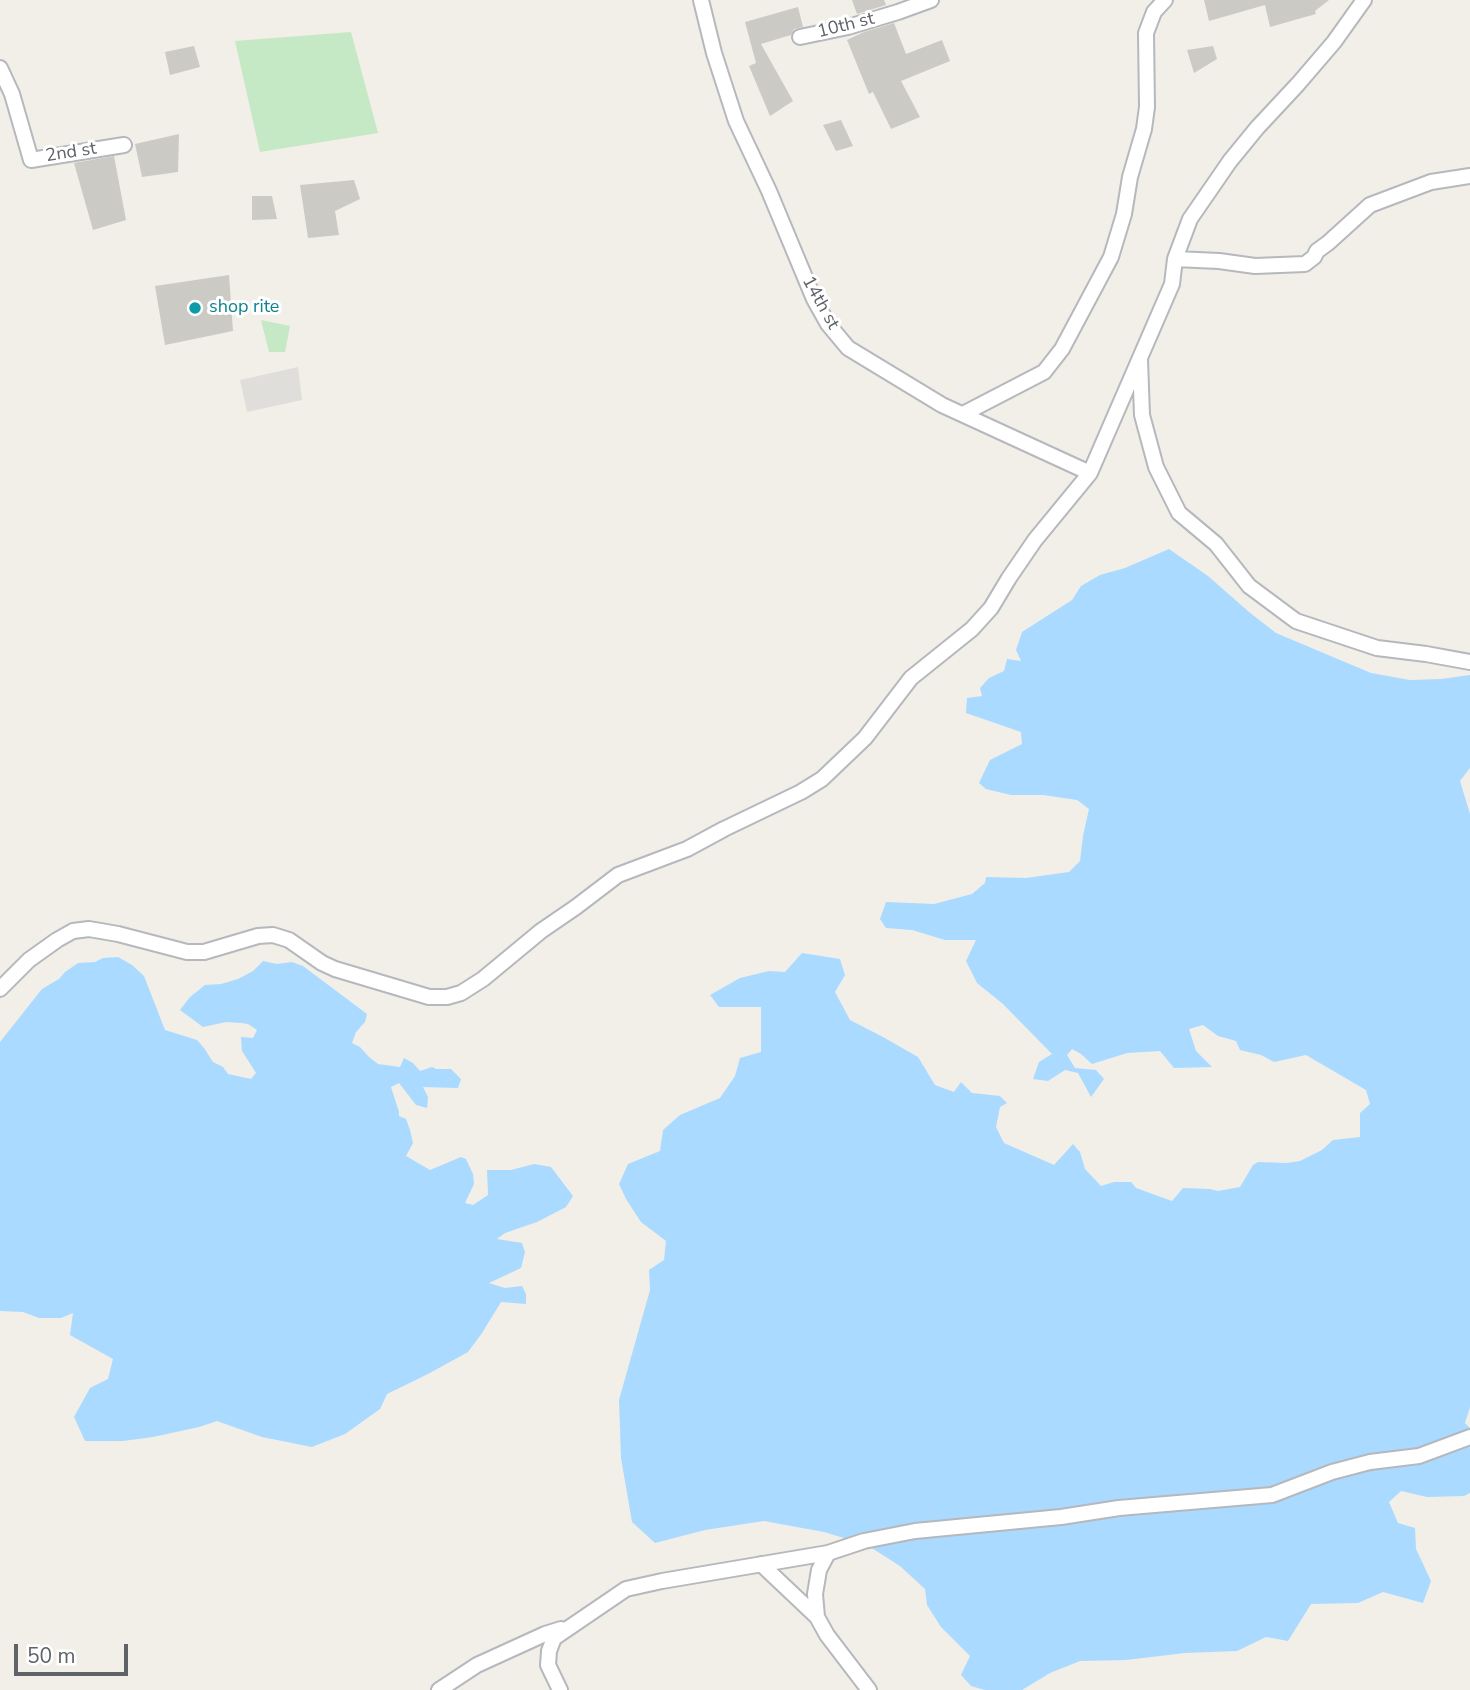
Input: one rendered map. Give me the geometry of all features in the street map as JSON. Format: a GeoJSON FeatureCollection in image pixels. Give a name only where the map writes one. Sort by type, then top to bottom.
{"type":"FeatureCollection","features":[{"type":"Feature","properties":{"kind":"street","name":"14th st"},"geometry":{"type":"LineString","coordinates":[[701,0],[714,53],[736,121],[769,191],[814,299],[828,324],[848,348],[942,405],[1090,473]]}},
{"type":"Feature","properties":{"kind":"street","name":"10th st"},"geometry":{"type":"LineString","coordinates":[[800,37],[848,27],[931,0]]}},
{"type":"Feature","properties":{"kind":"street"},"geometry":{"type":"LineString","coordinates":[[963,414],[1044,372],[1062,349],[1111,257],[1124,215],[1147,107],[1146,33],[1154,12],[1165,0]]}},
{"type":"Feature","properties":{"kind":"street"},"geometry":{"type":"LineString","coordinates":[[0,989],[29,960],[57,940],[73,931],[89,929],[187,952],[204,952],[258,936],[273,935],[289,940],[335,969],[429,997],[447,997],[461,993],[483,979],[541,931],[618,875],[687,849],[822,779],[865,738],[911,678],[972,629],[991,608],[1035,540],[1090,473],[1172,284],[1175,259],[1190,219],[1256,128],[1334,42],[1364,0]]}},
{"type":"Feature","properties":{"kind":"street","name":"2nd st"},"geometry":{"type":"LineString","coordinates":[[0,68],[12,94],[32,160],[124,145]]}},
{"type":"Feature","properties":{"kind":"street"},"geometry":{"type":"LineString","coordinates":[[1175,259],[1255,265],[1305,264],[1370,205],[1431,182],[1470,176]]}},
{"type":"Feature","properties":{"kind":"street"},"geometry":{"type":"LineString","coordinates":[[1140,356],[1142,415],[1156,467],[1179,513],[1216,544],[1249,586],[1296,621],[1377,648],[1470,662]]}},
{"type":"Feature","properties":{"kind":"street"},"geometry":{"type":"LineString","coordinates":[[560,1690],[548,1665],[554,1638],[626,1589],[828,1553],[864,1541],[915,1531],[1272,1494],[1332,1472],[1370,1462],[1419,1456],[1470,1437]]}},
{"type":"Feature","properties":{"kind":"street"},"geometry":{"type":"LineString","coordinates":[[817,1617],[819,1570],[828,1553]]}},
{"type":"Feature","properties":{"kind":"street"},"geometry":{"type":"LineString","coordinates":[[761,1564],[817,1617],[827,1635],[870,1690]]}},
{"type":"Feature","properties":{"kind":"street"},"geometry":{"type":"LineString","coordinates":[[439,1690],[477,1665],[545,1634],[569,1627]]}},
{"type":"Feature","properties":{"kind":"shaded area"},"geometry":{"type":"Polygon","coordinates":[[[298,367],[302,400],[247,412],[240,380],[298,367]]]}},
{"type":"Feature","properties":{"kind":"green space"},"geometry":{"type":"Polygon","coordinates":[[[351,32],[378,133],[260,152],[235,41],[351,32]]]}},
{"type":"Feature","properties":{"kind":"green space"},"geometry":{"type":"Polygon","coordinates":[[[261,320],[290,326],[285,352],[269,352],[261,320]]]}},
{"type":"Feature","properties":{"kind":"water"},"geometry":{"type":"Polygon","coordinates":[[[1169,549],[1208,576],[1276,633],[1371,673],[1410,680],[1470,675],[1470,768],[1460,781],[1470,814],[1470,1407],[1465,1423],[1470,1428],[1470,1493],[1464,1496],[1427,1497],[1401,1491],[1389,1502],[1398,1523],[1415,1528],[1416,1549],[1431,1581],[1423,1603],[1383,1592],[1358,1603],[1311,1604],[1288,1641],[1266,1637],[1237,1651],[1080,1661],[1050,1673],[1022,1690],[985,1690],[971,1686],[961,1675],[970,1656],[941,1627],[927,1605],[925,1589],[900,1566],[867,1545],[824,1532],[764,1521],[705,1530],[655,1543],[632,1522],[621,1458],[619,1400],[650,1290],[649,1270],[664,1260],[666,1241],[641,1222],[619,1184],[628,1164],[660,1151],[663,1130],[680,1115],[720,1098],[735,1076],[740,1058],[761,1052],[761,1007],[719,1007],[710,995],[740,978],[769,971],[785,972],[802,953],[840,959],[845,975],[835,992],[850,1020],[918,1057],[935,1085],[954,1092],[961,1082],[972,1093],[1000,1096],[1007,1103],[1000,1107],[996,1127],[1004,1143],[1054,1165],[1073,1144],[1080,1152],[1085,1169],[1101,1186],[1114,1182],[1131,1182],[1136,1188],[1172,1201],[1183,1188],[1218,1191],[1240,1187],[1253,1165],[1258,1162],[1300,1161],[1322,1150],[1333,1140],[1360,1137],[1360,1113],[1370,1104],[1366,1090],[1306,1055],[1274,1062],[1261,1055],[1240,1050],[1236,1041],[1218,1036],[1203,1025],[1189,1029],[1196,1051],[1212,1067],[1174,1068],[1160,1051],[1127,1053],[1092,1064],[1072,1049],[1067,1055],[1075,1068],[1096,1070],[1104,1079],[1091,1097],[1078,1073],[1065,1070],[1048,1081],[1033,1079],[1039,1062],[1052,1054],[1003,1004],[977,983],[966,961],[976,940],[945,940],[912,930],[886,928],[880,919],[886,902],[934,904],[972,894],[985,883],[986,877],[1026,878],[1069,872],[1080,861],[1089,809],[1077,800],[1043,795],[1011,795],[986,789],[979,783],[990,760],[1022,744],[1021,732],[966,713],[967,698],[982,696],[980,688],[989,678],[1004,671],[1007,659],[1021,661],[1016,650],[1022,632],[1072,600],[1081,586],[1100,575],[1125,568],[1169,549]]]}},
{"type":"Feature","properties":{"kind":"water"},"geometry":{"type":"Polygon","coordinates":[[[118,957],[144,976],[165,1030],[197,1040],[213,1062],[223,1067],[228,1074],[251,1079],[256,1073],[242,1051],[241,1037],[253,1038],[257,1030],[248,1024],[226,1022],[203,1027],[180,1010],[190,997],[205,985],[238,979],[253,971],[263,961],[277,964],[292,962],[303,966],[367,1014],[352,1043],[378,1064],[400,1067],[404,1058],[420,1071],[432,1067],[451,1069],[461,1079],[458,1088],[423,1087],[428,1097],[427,1108],[416,1105],[399,1083],[391,1087],[399,1116],[406,1119],[413,1143],[406,1156],[430,1170],[461,1157],[466,1159],[474,1184],[465,1203],[473,1205],[488,1195],[487,1170],[511,1170],[534,1164],[551,1167],[573,1196],[566,1207],[497,1239],[522,1243],[525,1252],[521,1268],[489,1283],[505,1288],[522,1286],[526,1294],[526,1304],[501,1302],[468,1352],[387,1394],[380,1409],[345,1434],[312,1447],[262,1437],[217,1421],[153,1437],[123,1441],[85,1441],[74,1417],[90,1388],[108,1379],[113,1359],[70,1335],[73,1313],[61,1318],[39,1318],[23,1312],[0,1311],[0,1042],[42,989],[65,972],[78,963],[118,957]]]}},
{"type":"Feature","properties":{"kind":"building"},"geometry":{"type":"Polygon","coordinates":[[[852,0],[884,0],[886,5],[857,14],[852,0]]]}},
{"type":"Feature","properties":{"kind":"building"},"geometry":{"type":"Polygon","coordinates":[[[1204,0],[1329,0],[1315,11],[1316,14],[1270,27],[1265,5],[1209,21],[1204,0]]]}},
{"type":"Feature","properties":{"kind":"building"},"geometry":{"type":"Polygon","coordinates":[[[798,7],[803,27],[794,29],[791,35],[761,44],[793,101],[770,116],[749,66],[756,63],[745,22],[798,7]]]}},
{"type":"Feature","properties":{"kind":"building"},"geometry":{"type":"Polygon","coordinates":[[[894,23],[906,54],[942,40],[950,61],[901,81],[920,117],[891,129],[873,92],[869,94],[847,40],[894,23]]]}},
{"type":"Feature","properties":{"kind":"building"},"geometry":{"type":"Polygon","coordinates":[[[194,46],[200,67],[170,75],[165,52],[194,46]]]}},
{"type":"Feature","properties":{"kind":"building"},"geometry":{"type":"Polygon","coordinates":[[[1213,46],[1217,59],[1194,73],[1187,50],[1213,46]]]}},
{"type":"Feature","properties":{"kind":"building"},"geometry":{"type":"Polygon","coordinates":[[[841,120],[853,146],[836,151],[823,125],[841,120]]]}},
{"type":"Feature","properties":{"kind":"building"},"geometry":{"type":"Polygon","coordinates":[[[179,134],[178,172],[142,177],[135,144],[179,134]]]}},
{"type":"Feature","properties":{"kind":"building"},"geometry":{"type":"Polygon","coordinates":[[[114,156],[126,220],[93,230],[74,163],[114,156]]]}},
{"type":"Feature","properties":{"kind":"building"},"geometry":{"type":"Polygon","coordinates":[[[354,180],[360,199],[335,211],[339,235],[308,238],[300,185],[354,180]]]}},
{"type":"Feature","properties":{"kind":"building"},"geometry":{"type":"Polygon","coordinates":[[[252,196],[272,196],[277,219],[252,220],[252,196]]]}},
{"type":"Feature","properties":{"kind":"building","name":"shop rite"},"geometry":{"type":"Polygon","coordinates":[[[229,275],[233,331],[165,345],[155,286],[229,275]]]}},
{"type":"Feature","properties":{"kind":"place","name":"shop rite"},"geometry":{"type":"Point","coordinates":[195,308]}}]}
